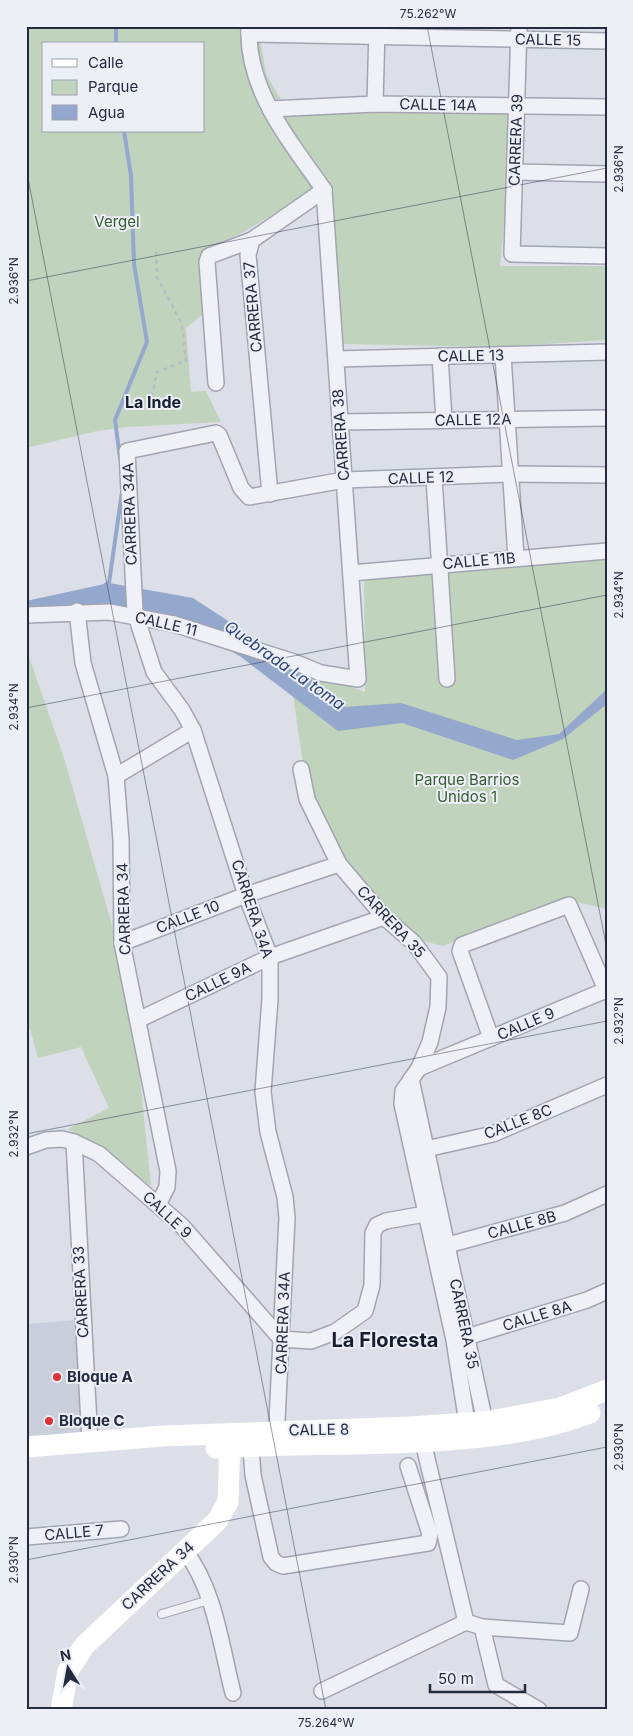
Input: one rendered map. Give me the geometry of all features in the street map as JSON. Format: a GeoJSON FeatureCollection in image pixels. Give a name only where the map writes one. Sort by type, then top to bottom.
{"type":"FeatureCollection","features":[{"type":"Feature","properties":{"kind":"main road","name":"CALLE 8"},"geometry":{"type":"LineString","coordinates":[[26,1457],[476,1422],[560,1408],[607,1390]]}},
{"type":"Feature","properties":{"kind":"main road","name":"CALLE 8"},"geometry":{"type":"LineString","coordinates":[[26,1447],[164,1436],[229,1441],[251,1448],[277,1438],[423,1442],[526,1432],[561,1424],[607,1406]]}},
{"type":"Feature","properties":{"kind":"main road","name":"CARRERA 34"},"geometry":{"type":"LineString","coordinates":[[61,1710],[68,1671],[84,1646],[217,1522],[228,1502],[229,1441]]}},
{"type":"Feature","properties":{"kind":"street","name":"CALLE 15"},"geometry":{"type":"LineString","coordinates":[[249,30],[519,33],[607,41]]}},
{"type":"Feature","properties":{"kind":"street"},"geometry":{"type":"LineString","coordinates":[[249,30],[257,81],[270,109],[324,190]]}},
{"type":"Feature","properties":{"kind":"street"},"geometry":{"type":"LineString","coordinates":[[375,104],[377,32]]}},
{"type":"Feature","properties":{"kind":"street","name":"CARRERA 39"},"geometry":{"type":"LineString","coordinates":[[519,33],[512,254],[607,256]]}},
{"type":"Feature","properties":{"kind":"street","name":"CALLE 14A"},"geometry":{"type":"LineString","coordinates":[[270,109],[375,104],[607,107]]}},
{"type":"Feature","properties":{"kind":"street"},"geometry":{"type":"LineString","coordinates":[[515,172],[607,174]]}},
{"type":"Feature","properties":{"kind":"street","name":"CARRERA 37"},"geometry":{"type":"LineString","coordinates":[[270,494],[248,255],[252,240],[324,190]]}},
{"type":"Feature","properties":{"kind":"street","name":"CARRERA 38"},"geometry":{"type":"LineString","coordinates":[[324,190],[358,679]]}},
{"type":"Feature","properties":{"kind":"street"},"geometry":{"type":"LineString","coordinates":[[216,383],[208,256],[252,240]]}},
{"type":"Feature","properties":{"kind":"street","name":"CALLE 13"},"geometry":{"type":"LineString","coordinates":[[336,359],[607,352]]}},
{"type":"Feature","properties":{"kind":"street"},"geometry":{"type":"LineString","coordinates":[[503,355],[516,558]]}},
{"type":"Feature","properties":{"kind":"street"},"geometry":{"type":"LineString","coordinates":[[440,356],[444,420]]}},
{"type":"Feature","properties":{"kind":"street","name":"CALLE 12A"},"geometry":{"type":"LineString","coordinates":[[340,422],[607,418]]}},
{"type":"Feature","properties":{"kind":"street","name":"CALLE 12"},"geometry":{"type":"LineString","coordinates":[[127,450],[216,432],[219,434],[241,488],[249,497],[344,480],[511,474],[607,475]]}},
{"type":"Feature","properties":{"kind":"street","name":"CARRERA 34A"},"geometry":{"type":"LineString","coordinates":[[127,450],[132,577],[136,615],[154,672],[182,710],[192,730],[246,895],[270,957],[270,999],[263,1092],[268,1132],[285,1197],[287,1218],[277,1438]]}},
{"type":"Feature","properties":{"kind":"street"},"geometry":{"type":"LineString","coordinates":[[434,478],[438,565],[447,679]]}},
{"type":"Feature","properties":{"kind":"street","name":"CALLE 11B"},"geometry":{"type":"LineString","coordinates":[[351,573],[607,551]]}},
{"type":"Feature","properties":{"kind":"street","name":"CALLE 11"},"geometry":{"type":"LineString","coordinates":[[26,615],[77,611],[136,615],[174,624],[294,662],[321,673],[358,679]]}},
{"type":"Feature","properties":{"kind":"street","name":"CARRERA 34"},"geometry":{"type":"LineString","coordinates":[[77,611],[83,663],[116,776],[121,840],[122,943],[168,1171],[167,1187],[158,1205]]}},
{"type":"Feature","properties":{"kind":"street"},"geometry":{"type":"LineString","coordinates":[[116,776],[192,730]]}},
{"type":"Feature","properties":{"kind":"street","name":"CARRERA 35"},"geometry":{"type":"LineString","coordinates":[[301,769],[307,799],[339,864],[384,917],[414,944],[439,977],[438,1007],[430,1042],[415,1074],[403,1091],[402,1104],[433,1212],[454,1340],[476,1422]]}},
{"type":"Feature","properties":{"kind":"street","name":"CALLE 10"},"geometry":{"type":"LineString","coordinates":[[122,943],[246,895],[339,864]]}},
{"type":"Feature","properties":{"kind":"street"},"geometry":{"type":"LineString","coordinates":[[491,1038],[460,951],[462,945],[570,905],[606,991]]}},
{"type":"Feature","properties":{"kind":"street","name":"CALLE 9A"},"geometry":{"type":"LineString","coordinates":[[138,1020],[270,957],[384,917]]}},
{"type":"Feature","properties":{"kind":"street","name":"CALLE 9"},"geometry":{"type":"LineString","coordinates":[[415,1074],[491,1038],[606,991]]}},
{"type":"Feature","properties":{"kind":"street","name":"CARRERA 35"},"geometry":{"type":"LineString","coordinates":[[415,1074],[433,1212]]}},
{"type":"Feature","properties":{"kind":"street","name":"CALLE 8C"},"geometry":{"type":"LineString","coordinates":[[426,1149],[493,1134],[607,1085]]}},
{"type":"Feature","properties":{"kind":"street","name":"CALLE 9"},"geometry":{"type":"LineString","coordinates":[[26,1147],[46,1140],[62,1139],[74,1142],[99,1154],[182,1226],[281,1340]]}},
{"type":"Feature","properties":{"kind":"street","name":"CARRERA 33"},"geometry":{"type":"LineString","coordinates":[[74,1142],[90,1443]]}},
{"type":"Feature","properties":{"kind":"street","name":"CALLE 8B"},"geometry":{"type":"LineString","coordinates":[[440,1247],[565,1213],[607,1194]]}},
{"type":"Feature","properties":{"kind":"street"},"geometry":{"type":"LineString","coordinates":[[281,1340],[311,1341],[335,1332],[365,1311],[372,1285],[373,1233],[377,1225],[386,1221],[433,1212]]}},
{"type":"Feature","properties":{"kind":"street","name":"CARRERA 35"},"geometry":{"type":"LineString","coordinates":[[440,1247],[467,1338],[476,1422]]}},
{"type":"Feature","properties":{"kind":"street","name":"CALLE 8A"},"geometry":{"type":"LineString","coordinates":[[467,1338],[587,1300],[607,1291]]}},
{"type":"Feature","properties":{"kind":"street"},"geometry":{"type":"LineString","coordinates":[[423,1442],[466,1622]]}},
{"type":"Feature","properties":{"kind":"street"},"geometry":{"type":"LineString","coordinates":[[251,1448],[253,1475],[271,1557],[276,1564],[283,1566],[428,1543],[430,1534],[408,1466]]}},
{"type":"Feature","properties":{"kind":"street","name":"CALLE 7"},"geometry":{"type":"LineString","coordinates":[[26,1537],[121,1529]]}},
{"type":"Feature","properties":{"kind":"street"},"geometry":{"type":"LineString","coordinates":[[185,1551],[198,1569],[209,1600],[233,1693]]}},
{"type":"Feature","properties":{"kind":"street"},"geometry":{"type":"LineString","coordinates":[[322,1691],[466,1622],[482,1627],[570,1633],[581,1589]]}},
{"type":"Feature","properties":{"kind":"street"},"geometry":{"type":"LineString","coordinates":[[482,1627],[496,1685],[539,1710]]}},
{"type":"Feature","properties":{"kind":"lane"},"geometry":{"type":"LineString","coordinates":[[162,1614],[209,1600]]}},
{"type":"Feature","properties":{"kind":"path"},"geometry":{"type":"LineString","coordinates":[[152,397],[157,372],[186,361],[182,324],[157,277],[156,249]]}},
{"type":"Feature","properties":{"kind":"shaded area"},"geometry":{"type":"Polygon","coordinates":[[[76,1320],[84,1435],[26,1438],[26,1324],[76,1320]]]}},
{"type":"Feature","properties":{"kind":"green space","name":"Vergel"},"geometry":{"type":"Polygon","coordinates":[[[26,26],[258,26],[266,74],[287,110],[510,111],[508,180],[500,266],[607,266],[607,340],[500,347],[340,344],[328,181],[242,233],[202,251],[207,311],[186,328],[191,392],[206,391],[221,422],[127,427],[97,431],[26,448],[26,26]]]}},
{"type":"Feature","properties":{"kind":"green space","name":"Parque Barrios Unidos 1"},"geometry":{"type":"Polygon","coordinates":[[[607,556],[607,909],[568,900],[443,946],[416,939],[395,919],[348,863],[306,786],[289,666],[365,692],[364,577],[607,556]]]}},
{"type":"Feature","properties":{"kind":"green space"},"geometry":{"type":"Polygon","coordinates":[[[26,648],[64,758],[118,946],[134,1020],[151,1186],[68,1129],[109,1108],[81,1047],[38,1058],[30,1029],[26,1029],[26,648]]]}},
{"type":"Feature","properties":{"kind":"water","name":"Quebrada La toma"},"geometry":{"type":"Polygon","coordinates":[[[109,583],[193,598],[289,661],[345,707],[401,703],[517,740],[559,734],[607,689],[607,704],[563,739],[513,760],[402,723],[338,731],[241,657],[170,616],[73,605],[26,620],[26,601],[109,583]]]}},
{"type":"Feature","properties":{"kind":"waterway"},"geometry":{"type":"LineString","coordinates":[[116,26],[116,42]]}},
{"type":"Feature","properties":{"kind":"waterway"},"geometry":{"type":"LineString","coordinates":[[120,458],[115,420],[147,342],[134,264],[131,176],[124,132]]}},
{"type":"Feature","properties":{"kind":"waterway"},"geometry":{"type":"LineString","coordinates":[[105,585],[109,583],[122,492]]}},
{"type":"Feature","properties":{"kind":"place","name":"Bloque A"},"geometry":{"type":"Point","coordinates":[57,1377]}},
{"type":"Feature","properties":{"kind":"place","name":"Bloque C"},"geometry":{"type":"Point","coordinates":[49,1421]}},
{"type":"Feature","properties":{"kind":"district","name":"La Inde"},"geometry":{"type":"Point","coordinates":[153,402]}},
{"type":"Feature","properties":{"kind":"district","name":"La Floresta"},"geometry":{"type":"Point","coordinates":[385,1340]}}]}
